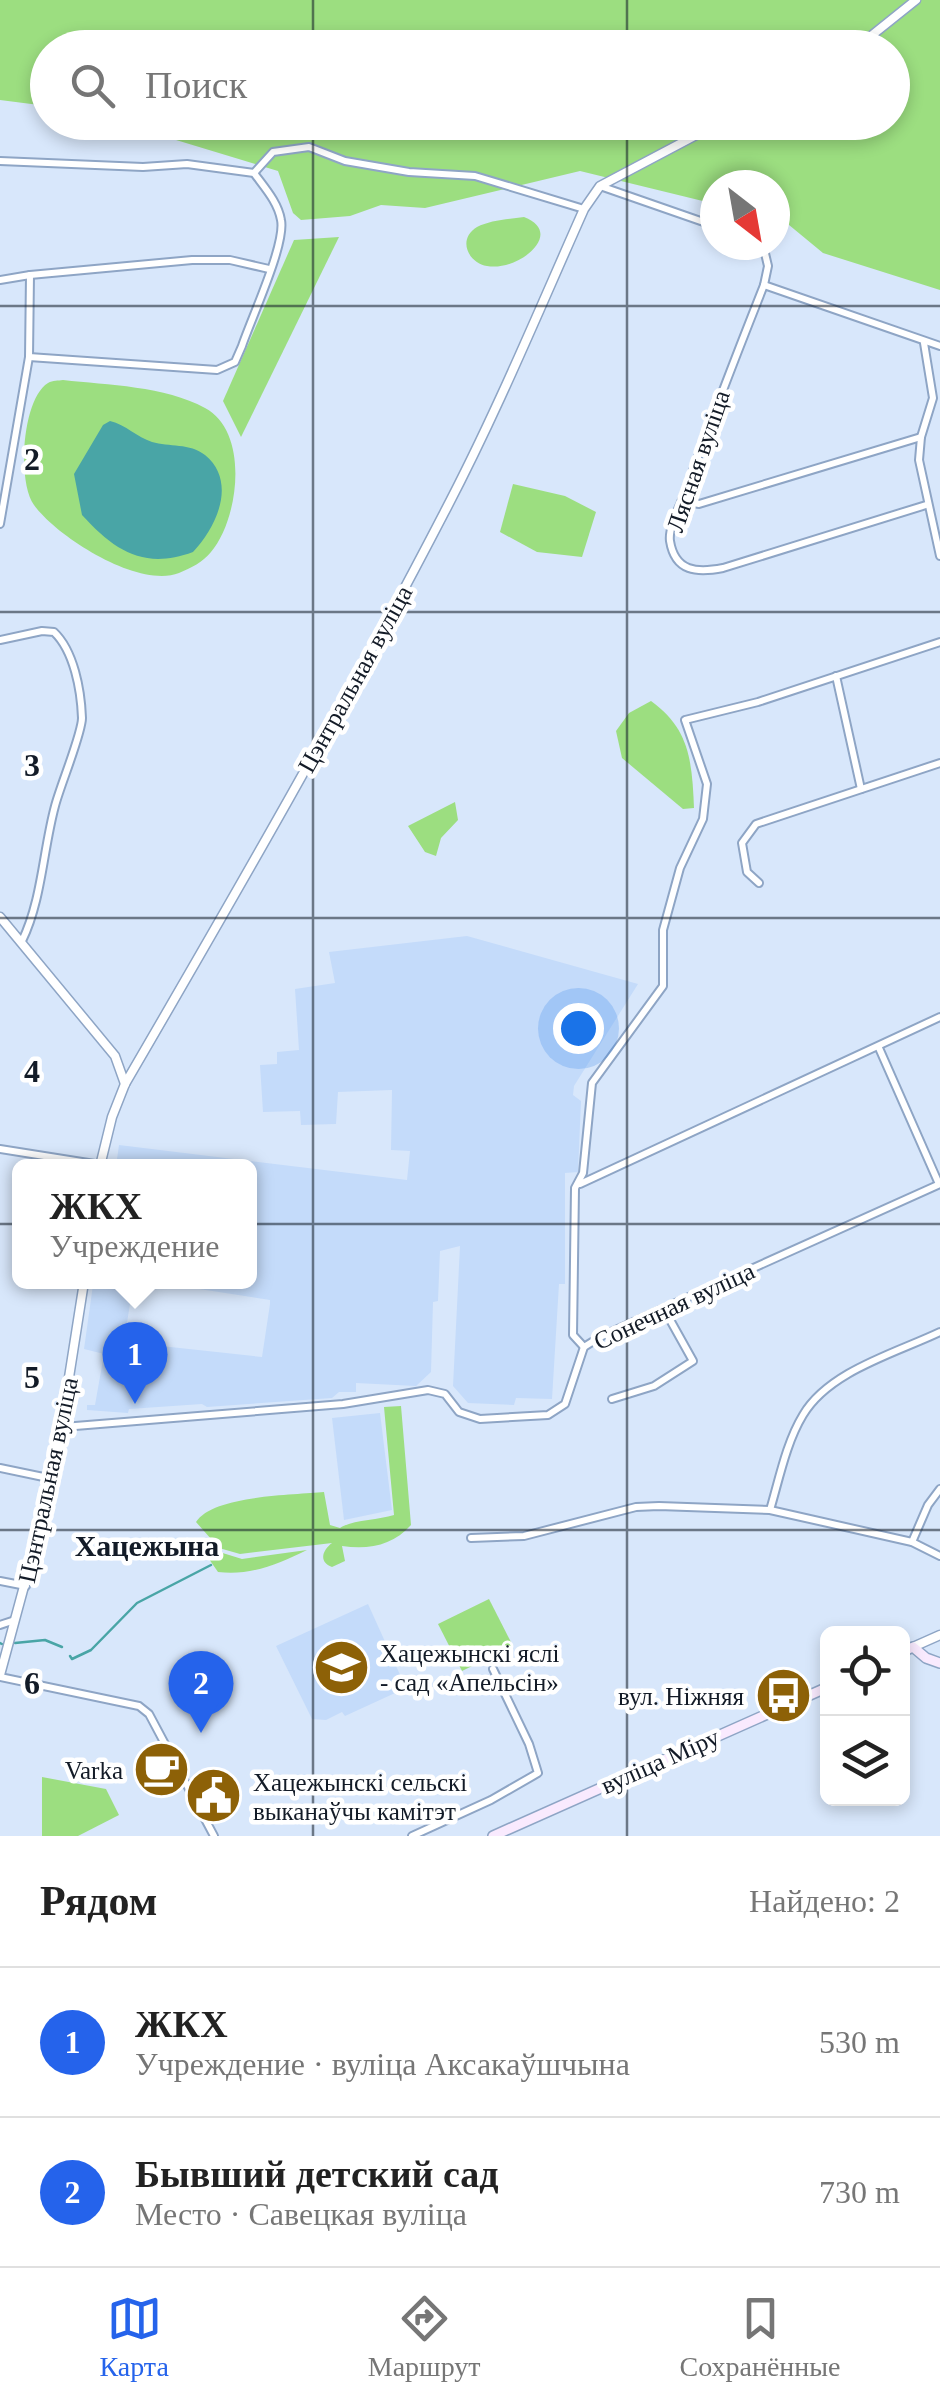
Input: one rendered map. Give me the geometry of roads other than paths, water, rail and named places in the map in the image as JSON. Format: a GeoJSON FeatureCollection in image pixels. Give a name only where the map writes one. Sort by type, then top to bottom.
{"type":"FeatureCollection","features":[{"type":"Feature","properties":{"kind":"main road"},"geometry":{"type":"LineString","coordinates":[[910,1649],[914,1647],[926,1658],[940,1663]]}},
{"type":"Feature","properties":{"kind":"main road","name":"вуліца Міру"},"geometry":{"type":"LineString","coordinates":[[493,1836],[820,1690]]}},
{"type":"Feature","properties":{"kind":"street"},"geometry":{"type":"LineString","coordinates":[[878,30],[916,0]]}},
{"type":"Feature","properties":{"kind":"street"},"geometry":{"type":"LineString","coordinates":[[600,186],[687,140]]}},
{"type":"Feature","properties":{"kind":"street"},"geometry":{"type":"LineString","coordinates":[[254,172],[272,152],[309,147],[345,160],[409,172],[475,176],[584,208]]}},
{"type":"Feature","properties":{"kind":"street"},"geometry":{"type":"LineString","coordinates":[[0,161],[143,167],[187,164],[254,172]]}},
{"type":"Feature","properties":{"kind":"street"},"geometry":{"type":"LineString","coordinates":[[29,357],[198,370],[226,368],[234,362],[280,243],[282,224],[278,210],[254,172]]}},
{"type":"Feature","properties":{"kind":"street"},"geometry":{"type":"LineString","coordinates":[[600,186],[700,221]]}},
{"type":"Feature","properties":{"kind":"street","name":"Цэнтральная вуліца"},"geometry":{"type":"LineString","coordinates":[[102,1159],[112,1117],[126,1084],[339,711],[446,510],[584,208],[600,186]]}},
{"type":"Feature","properties":{"kind":"street"},"geometry":{"type":"LineString","coordinates":[[0,280],[192,260],[230,260],[269,270]]}},
{"type":"Feature","properties":{"kind":"street","name":"Лясная вуліца"},"geometry":{"type":"LineString","coordinates":[[767,260],[764,284],[669,538],[677,560],[686,569],[700,572],[926,506]]}},
{"type":"Feature","properties":{"kind":"street"},"geometry":{"type":"LineString","coordinates":[[0,524],[29,357],[30,275]]}},
{"type":"Feature","properties":{"kind":"street"},"geometry":{"type":"LineString","coordinates":[[764,284],[940,346]]}},
{"type":"Feature","properties":{"kind":"street"},"geometry":{"type":"LineString","coordinates":[[924,343],[933,398],[921,437],[919,460],[940,556]]}},
{"type":"Feature","properties":{"kind":"street"},"geometry":{"type":"LineString","coordinates":[[933,398],[940,404]]}},
{"type":"Feature","properties":{"kind":"street"},"geometry":{"type":"LineString","coordinates":[[682,501],[699,504],[921,437]]}},
{"type":"Feature","properties":{"kind":"street"},"geometry":{"type":"LineString","coordinates":[[0,640],[42,631],[54,632],[64,641],[71,656],[82,715],[54,810],[30,923],[22,941]]}},
{"type":"Feature","properties":{"kind":"street"},"geometry":{"type":"LineString","coordinates":[[584,1347],[574,1335],[575,1188],[583,1172],[592,1084],[610,1054],[663,986],[663,930],[680,868],[706,805],[704,770],[685,720],[758,702],[940,642]]}},
{"type":"Feature","properties":{"kind":"street"},"geometry":{"type":"LineString","coordinates":[[836,676],[861,789]]}},
{"type":"Feature","properties":{"kind":"street"},"geometry":{"type":"LineString","coordinates":[[759,883],[747,872],[742,843],[756,824],[940,763]]}},
{"type":"Feature","properties":{"kind":"street"},"geometry":{"type":"LineString","coordinates":[[0,917],[115,1056],[126,1084]]}},
{"type":"Feature","properties":{"kind":"street"},"geometry":{"type":"LineString","coordinates":[[575,1188],[586,1179],[940,1017]]}},
{"type":"Feature","properties":{"kind":"street"},"geometry":{"type":"LineString","coordinates":[[879,1048],[940,1184]]}},
{"type":"Feature","properties":{"kind":"street"},"geometry":{"type":"LineString","coordinates":[[0,1150],[56,1159]]}},
{"type":"Feature","properties":{"kind":"street","name":"Сонечная вуліца"},"geometry":{"type":"LineString","coordinates":[[63,1428],[343,1404],[428,1390],[445,1394],[460,1412],[480,1419],[548,1415],[565,1404],[584,1347],[600,1337],[940,1184]]}},
{"type":"Feature","properties":{"kind":"street","name":"Цэнтральная вуліца"},"geometry":{"type":"LineString","coordinates":[[0,1676],[53,1479],[83,1289]]}},
{"type":"Feature","properties":{"kind":"street"},"geometry":{"type":"LineString","coordinates":[[612,1398],[654,1386],[693,1361],[664,1310]]}},
{"type":"Feature","properties":{"kind":"street"},"geometry":{"type":"LineString","coordinates":[[770,1510],[803,1415],[819,1396],[847,1375],[940,1332]]}},
{"type":"Feature","properties":{"kind":"street"},"geometry":{"type":"LineString","coordinates":[[0,1468],[53,1479]]}},
{"type":"Feature","properties":{"kind":"street"},"geometry":{"type":"LineString","coordinates":[[912,1542],[928,1505],[940,1489]]}},
{"type":"Feature","properties":{"kind":"street"},"geometry":{"type":"LineString","coordinates":[[471,1538],[524,1536],[636,1507],[770,1510],[912,1542],[940,1556]]}},
{"type":"Feature","properties":{"kind":"street"},"geometry":{"type":"LineString","coordinates":[[0,1581],[26,1586]]}},
{"type":"Feature","properties":{"kind":"street"},"geometry":{"type":"LineString","coordinates":[[0,1624],[16,1620]]}},
{"type":"Feature","properties":{"kind":"street"},"geometry":{"type":"LineString","coordinates":[[914,1647],[940,1635]]}},
{"type":"Feature","properties":{"kind":"street"},"geometry":{"type":"LineString","coordinates":[[412,1836],[491,1800],[538,1773],[529,1744],[493,1669]]}},
{"type":"Feature","properties":{"kind":"street"},"geometry":{"type":"LineString","coordinates":[[0,1676],[140,1706],[149,1714],[214,1836]]}},
{"type":"Feature","properties":{"kind":"waterway"},"geometry":{"type":"LineString","coordinates":[[70,1656],[72,1659],[91,1650],[137,1603],[211,1565]]}},
{"type":"Feature","properties":{"kind":"waterway"},"geometry":{"type":"LineString","coordinates":[[15,1643],[45,1640],[62,1647]]}},
{"type":"Feature","properties":{"kind":"place","name":"ЖКХ"},"geometry":{"type":"Point","coordinates":[135,1404]}},
{"type":"Feature","properties":{"kind":"place","name":"Хацежынскі яслі - сад «Апельсін»"},"geometry":{"type":"Point","coordinates":[341,1667]}},
{"type":"Feature","properties":{"kind":"place","name":"вул. Ніжняя"},"geometry":{"type":"Point","coordinates":[783,1696]}},
{"type":"Feature","properties":{"kind":"place","name":"Бывший детский сад"},"geometry":{"type":"Point","coordinates":[201,1733]}},
{"type":"Feature","properties":{"kind":"place","name":"Varka"},"geometry":{"type":"Point","coordinates":[162,1770]}},
{"type":"Feature","properties":{"kind":"place","name":"Хацежынскі сельскі выканаўчы камітэт"},"geometry":{"type":"Point","coordinates":[214,1796]}},
{"type":"Feature","properties":{"kind":"district","name":"Хацежына"},"geometry":{"type":"Point","coordinates":[147,1545]}}]}
